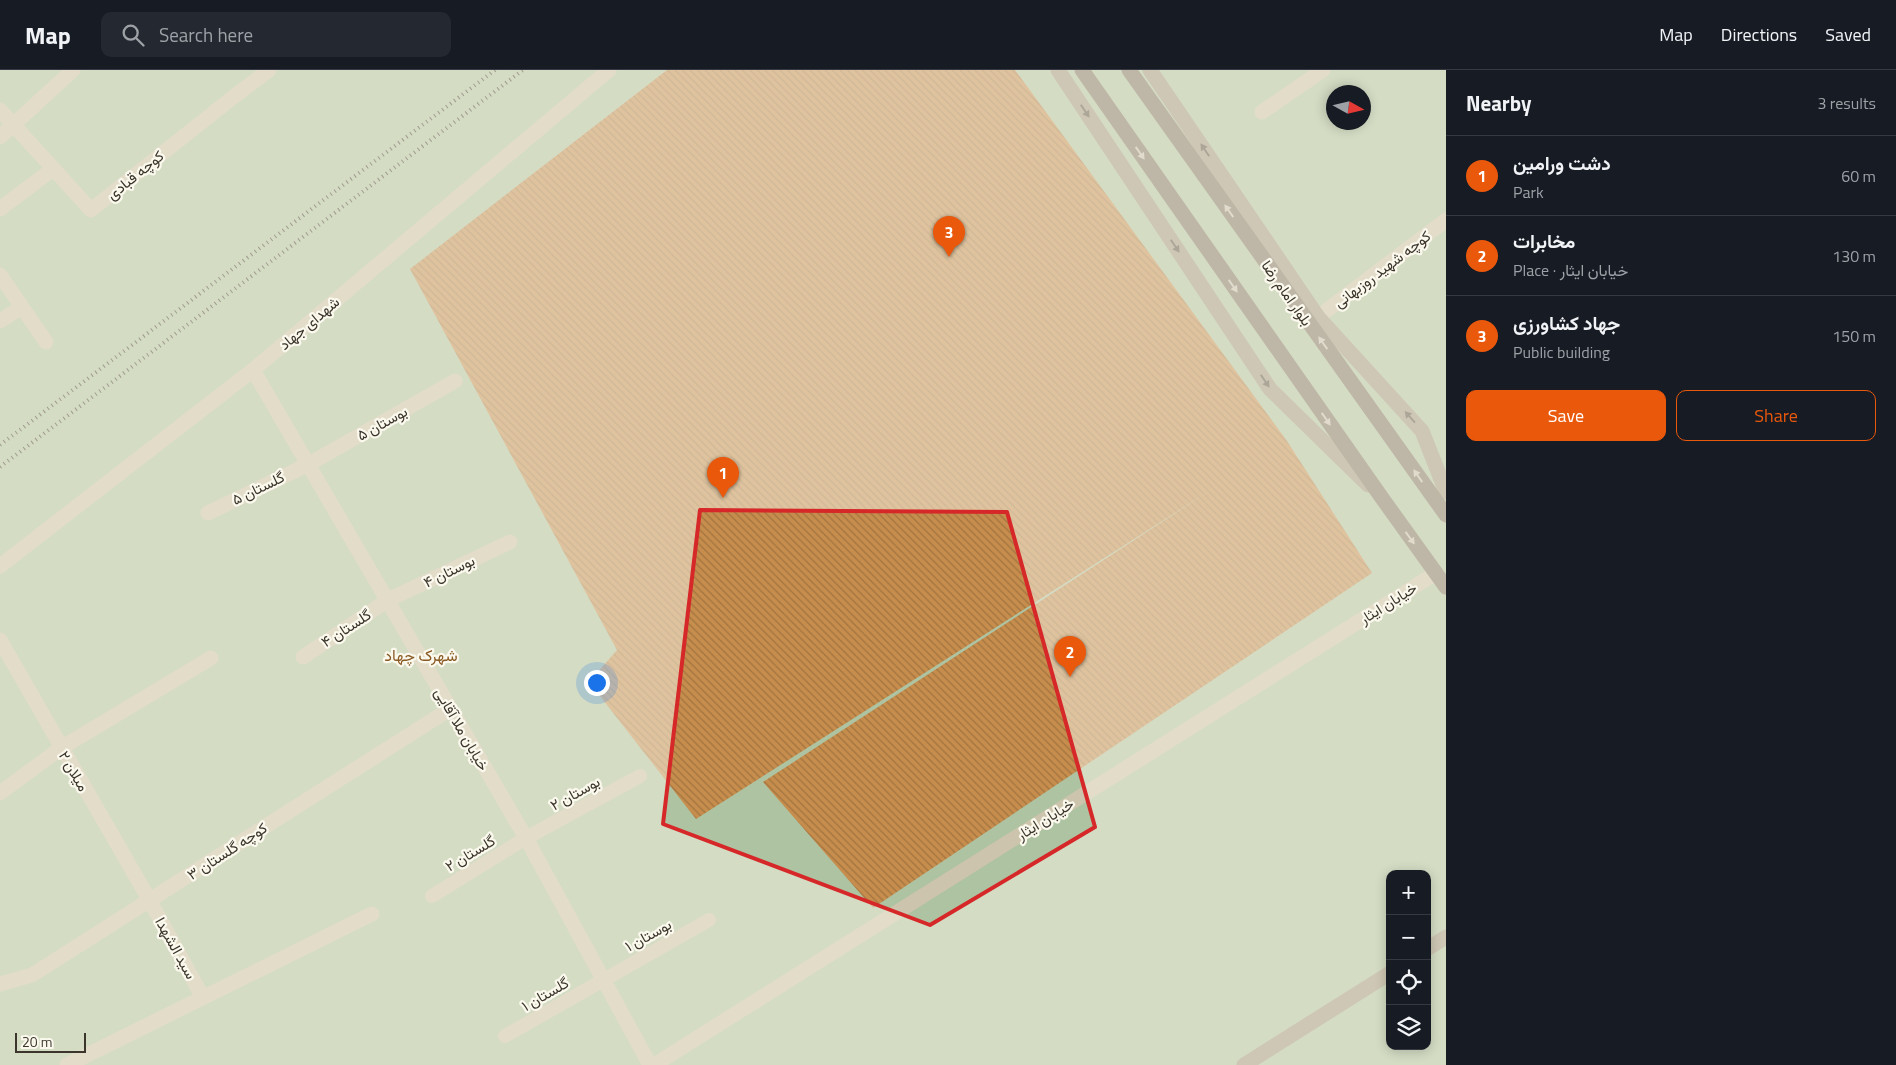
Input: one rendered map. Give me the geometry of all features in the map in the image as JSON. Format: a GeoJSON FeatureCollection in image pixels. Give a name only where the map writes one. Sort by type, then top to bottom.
{"type":"FeatureCollection","features":[{"type":"Feature","properties":{"kind":"main road"},"geometry":{"type":"LineString","coordinates":[[1058,70],[1270,389],[1382,498]]}},
{"type":"Feature","properties":{"kind":"main road"},"geometry":{"type":"LineString","coordinates":[[1082,70],[1446,587]]}},
{"type":"Feature","properties":{"kind":"main road","name":"بلوار امام رضا"},"geometry":{"type":"LineString","coordinates":[[1128,70],[1446,515]]}},
{"type":"Feature","properties":{"kind":"main road"},"geometry":{"type":"LineString","coordinates":[[1150,70],[1318,317],[1422,431],[1446,492]]}},
{"type":"Feature","properties":{"kind":"main road"},"geometry":{"type":"LineString","coordinates":[[1431,946],[1446,937]]}},
{"type":"Feature","properties":{"kind":"main road"},"geometry":{"type":"LineString","coordinates":[[1244,1065],[1386,975]]}},
{"type":"Feature","properties":{"kind":"street"},"geometry":{"type":"LineString","coordinates":[[0,137],[73,70]]}},
{"type":"Feature","properties":{"kind":"street","name":"کوچه قبادی"},"geometry":{"type":"LineString","coordinates":[[0,110],[91,210],[269,70]]}},
{"type":"Feature","properties":{"kind":"street","name":"شهدای جهاد"},"geometry":{"type":"LineString","coordinates":[[0,566],[253,370],[609,70]]}},
{"type":"Feature","properties":{"kind":"street"},"geometry":{"type":"LineString","coordinates":[[1262,112],[1323,70]]}},
{"type":"Feature","properties":{"kind":"street"},"geometry":{"type":"LineString","coordinates":[[0,208],[53,169]]}},
{"type":"Feature","properties":{"kind":"street","name":"کوچه شهید روزبهانی"},"geometry":{"type":"LineString","coordinates":[[1318,317],[1446,220]]}},
{"type":"Feature","properties":{"kind":"street"},"geometry":{"type":"LineString","coordinates":[[0,275],[46,342]]}},
{"type":"Feature","properties":{"kind":"street"},"geometry":{"type":"LineString","coordinates":[[0,321],[22,307]]}},
{"type":"Feature","properties":{"kind":"street","name":"خیابان ملا آقایی"},"geometry":{"type":"LineString","coordinates":[[253,370],[526,838],[602,979],[652,1065]]}},
{"type":"Feature","properties":{"kind":"street","name":"بوستان ۵"},"geometry":{"type":"LineString","coordinates":[[309,464],[455,381]]}},
{"type":"Feature","properties":{"kind":"street","name":"گلستان ۵"},"geometry":{"type":"LineString","coordinates":[[208,513],[309,464]]}},
{"type":"Feature","properties":{"kind":"street","name":"بوستان ۴"},"geometry":{"type":"LineString","coordinates":[[388,600],[510,542]]}},
{"type":"Feature","properties":{"kind":"street","name":"خیابان ایثار"},"geometry":{"type":"LineString","coordinates":[[652,1065],[1436,573]]}},
{"type":"Feature","properties":{"kind":"street","name":"گلستان ۴"},"geometry":{"type":"LineString","coordinates":[[303,657],[388,600]]}},
{"type":"Feature","properties":{"kind":"street","name":"میلان ۲"},"geometry":{"type":"LineString","coordinates":[[0,640],[150,900]]}},
{"type":"Feature","properties":{"kind":"street"},"geometry":{"type":"LineString","coordinates":[[0,793],[61,748],[210,658]]}},
{"type":"Feature","properties":{"kind":"street","name":"کوچه گلستان ۳"},"geometry":{"type":"LineString","coordinates":[[0,984],[32,976],[450,708]]}},
{"type":"Feature","properties":{"kind":"street","name":"سید الشهدا"},"geometry":{"type":"LineString","coordinates":[[150,900],[202,996]]}},
{"type":"Feature","properties":{"kind":"street"},"geometry":{"type":"LineString","coordinates":[[67,1065],[202,996],[372,914]]}},
{"type":"Feature","properties":{"kind":"lane","name":"بوستان ۲"},"geometry":{"type":"LineString","coordinates":[[526,838],[640,776]]}},
{"type":"Feature","properties":{"kind":"lane","name":"گلستان ۲"},"geometry":{"type":"LineString","coordinates":[[432,896],[526,838]]}},
{"type":"Feature","properties":{"kind":"lane","name":"بوستان ۱"},"geometry":{"type":"LineString","coordinates":[[602,979],[709,920]]}},
{"type":"Feature","properties":{"kind":"lane","name":"گلستان ۱"},"geometry":{"type":"LineString","coordinates":[[504,1036],[602,979]]}},
{"type":"Feature","properties":{"kind":"highlighted area"},"geometry":{"type":"Polygon","coordinates":[[[700,510],[1007,512],[1095,827],[930,925],[663,824],[700,510]]]}},
{"type":"Feature","properties":{"kind":"green space"},"geometry":{"type":"Polygon","coordinates":[[[0,70],[1446,70],[1446,1065],[0,1065],[0,70]]]}},
{"type":"Feature","properties":{"kind":"building"},"geometry":{"type":"Polygon","coordinates":[[[667,70],[1015,70],[1287,441],[1372,573],[873,908],[763,782],[1211,490],[696,819],[589,682],[617,650],[410,269],[667,70]]]}},
{"type":"Feature","properties":{"kind":"railway"},"geometry":{"type":"LineString","coordinates":[[0,445],[495,70]]}},
{"type":"Feature","properties":{"kind":"railway"},"geometry":{"type":"LineString","coordinates":[[0,467],[523,70]]}},
{"type":"Feature","properties":{"kind":"place","name":"جهاد کشاورزی"},"geometry":{"type":"Point","coordinates":[949,257]}},
{"type":"Feature","properties":{"kind":"place","name":"دشت ورامین"},"geometry":{"type":"Point","coordinates":[723,498]}},
{"type":"Feature","properties":{"kind":"place","name":"مخابرات"},"geometry":{"type":"Point","coordinates":[1070,677]}},
{"type":"Feature","properties":{"kind":"district","name":"شهرک چهاد"},"geometry":{"type":"Point","coordinates":[421,655]}}]}
